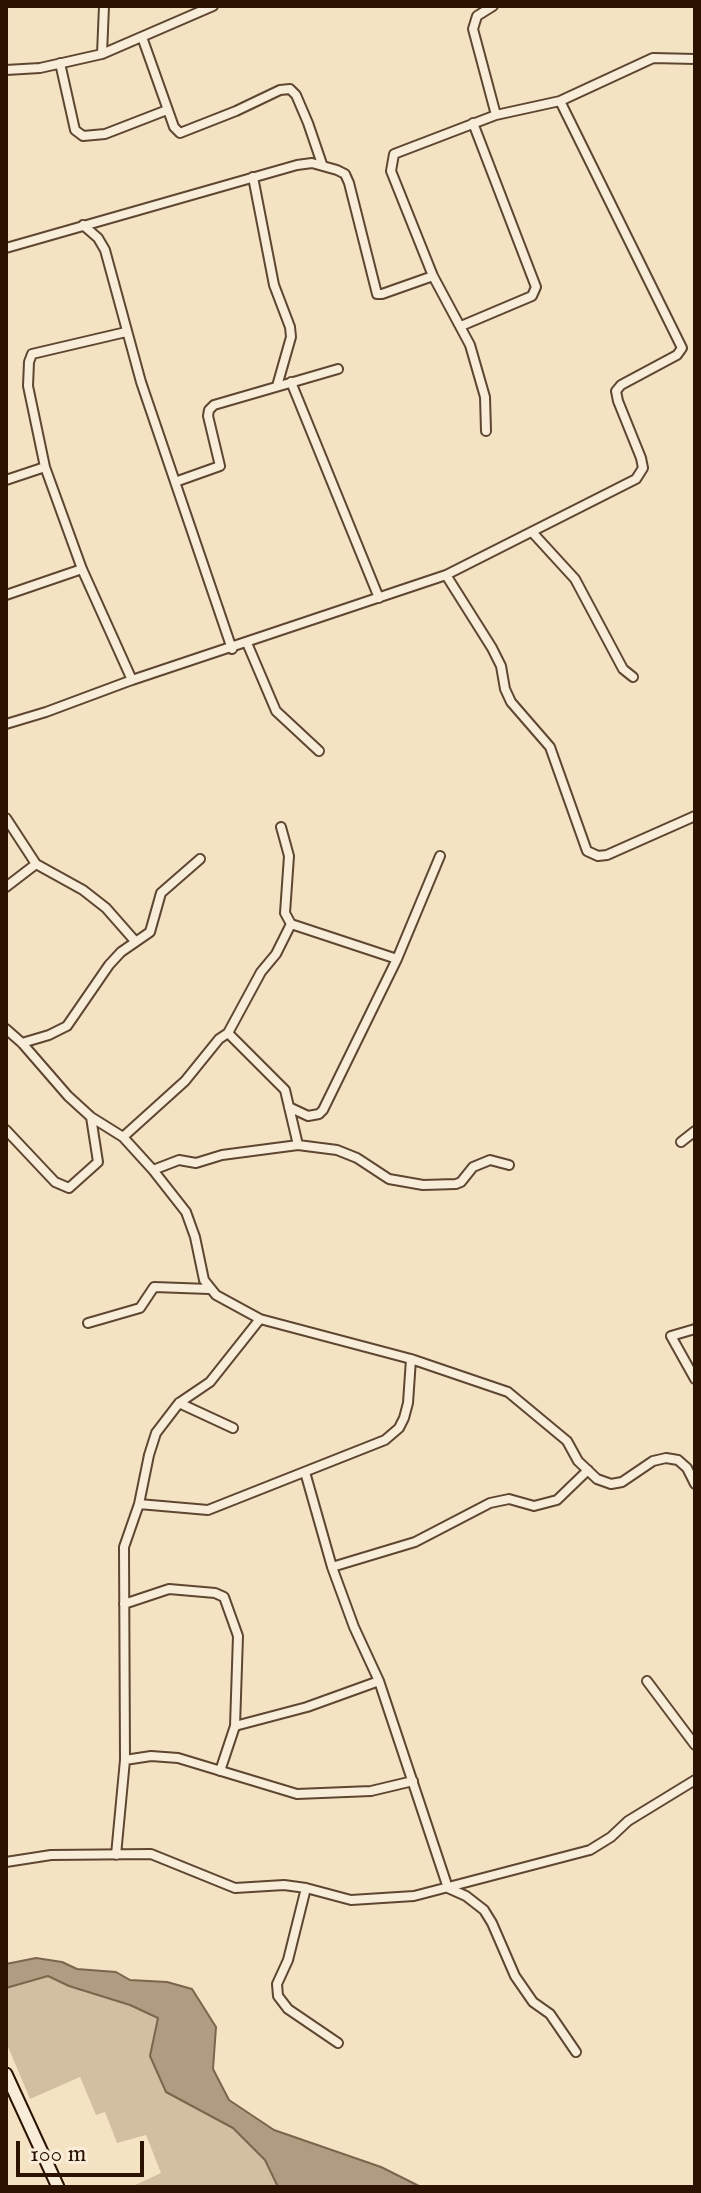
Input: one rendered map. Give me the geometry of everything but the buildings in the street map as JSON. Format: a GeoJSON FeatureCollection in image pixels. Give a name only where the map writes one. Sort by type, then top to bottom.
{"type":"FeatureCollection","features":[{"type":"Feature","properties":{"kind":"main road"},"geometry":{"type":"LineString","coordinates":[[6,2074],[58,2187]]}},
{"type":"Feature","properties":{"kind":"street"},"geometry":{"type":"LineString","coordinates":[[102,54],[104,6]]}},
{"type":"Feature","properties":{"kind":"street"},"geometry":{"type":"LineString","coordinates":[[6,70],[40,68],[102,54],[213,6]]}},
{"type":"Feature","properties":{"kind":"street"},"geometry":{"type":"LineString","coordinates":[[493,6],[477,16],[473,29],[496,115]]}},
{"type":"Feature","properties":{"kind":"street"},"geometry":{"type":"LineString","coordinates":[[142,37],[167,110],[180,133],[280,90],[290,89],[296,95],[308,123],[322,164]]}},
{"type":"Feature","properties":{"kind":"street"},"geometry":{"type":"LineString","coordinates":[[486,431],[485,397],[470,345],[433,276],[391,171],[391,160],[401,150],[473,123],[560,101],[653,58],[695,59]]}},
{"type":"Feature","properties":{"kind":"street"},"geometry":{"type":"LineString","coordinates":[[60,63],[75,130],[83,136],[105,134],[167,110]]}},
{"type":"Feature","properties":{"kind":"street"},"geometry":{"type":"LineString","coordinates":[[6,724],[446,575],[636,479],[643,468],[641,458],[616,391],[621,385],[677,355],[682,348],[560,101]]}},
{"type":"Feature","properties":{"kind":"street"},"geometry":{"type":"LineString","coordinates":[[461,326],[532,296],[536,287],[473,123]]}},
{"type":"Feature","properties":{"kind":"street"},"geometry":{"type":"LineString","coordinates":[[6,248],[297,165],[322,164],[345,174],[349,183],[377,294],[433,276]]}},
{"type":"Feature","properties":{"kind":"street"},"geometry":{"type":"LineString","coordinates":[[253,177],[274,285],[290,327],[291,337],[277,386]]}},
{"type":"Feature","properties":{"kind":"street"},"geometry":{"type":"LineString","coordinates":[[83,225],[98,238],[105,250],[122,303],[126,332],[232,649]]}},
{"type":"Feature","properties":{"kind":"street"},"geometry":{"type":"LineString","coordinates":[[126,332],[38,352],[30,358],[28,386],[45,467],[82,569],[132,680]]}},
{"type":"Feature","properties":{"kind":"street"},"geometry":{"type":"LineString","coordinates":[[175,482],[220,466],[208,416],[214,405],[338,369]]}},
{"type":"Feature","properties":{"kind":"street"},"geometry":{"type":"LineString","coordinates":[[291,382],[379,598]]}},
{"type":"Feature","properties":{"kind":"street"},"geometry":{"type":"LineString","coordinates":[[6,480],[45,467]]}},
{"type":"Feature","properties":{"kind":"street"},"geometry":{"type":"LineString","coordinates":[[532,532],[575,579],[623,669],[633,677]]}},
{"type":"Feature","properties":{"kind":"street"},"geometry":{"type":"LineString","coordinates":[[6,595],[82,569]]}},
{"type":"Feature","properties":{"kind":"street"},"geometry":{"type":"LineString","coordinates":[[446,575],[492,648],[501,666],[511,702],[550,747],[587,851],[598,856],[607,855],[695,816]]}},
{"type":"Feature","properties":{"kind":"street"},"geometry":{"type":"LineString","coordinates":[[247,643],[276,711],[319,751]]}},
{"type":"Feature","properties":{"kind":"street"},"geometry":{"type":"LineString","coordinates":[[6,818],[36,864],[83,890],[106,908],[135,941]]}},
{"type":"Feature","properties":{"kind":"street"},"geometry":{"type":"LineString","coordinates":[[281,827],[289,856],[285,913],[291,924],[397,959]]}},
{"type":"Feature","properties":{"kind":"street"},"geometry":{"type":"LineString","coordinates":[[289,1107],[312,1116],[323,1110],[397,959],[440,856]]}},
{"type":"Feature","properties":{"kind":"street"},"geometry":{"type":"LineString","coordinates":[[22,1043],[67,1026],[109,965],[150,932],[161,893],[200,859]]}},
{"type":"Feature","properties":{"kind":"street"},"geometry":{"type":"LineString","coordinates":[[6,887],[36,864]]}},
{"type":"Feature","properties":{"kind":"street"},"geometry":{"type":"LineString","coordinates":[[123,1137],[185,1081],[219,1039],[228,1033],[291,924]]}},
{"type":"Feature","properties":{"kind":"street"},"geometry":{"type":"LineString","coordinates":[[6,1029],[91,1117],[123,1137],[186,1212],[209,1289]]}},
{"type":"Feature","properties":{"kind":"street"},"geometry":{"type":"LineString","coordinates":[[228,1033],[285,1090],[298,1145]]}},
{"type":"Feature","properties":{"kind":"street"},"geometry":{"type":"LineString","coordinates":[[6,1130],[55,1182],[69,1188],[98,1162],[91,1117]]}},
{"type":"Feature","properties":{"kind":"street"},"geometry":{"type":"LineString","coordinates":[[681,1142],[695,1131]]}},
{"type":"Feature","properties":{"kind":"street"},"geometry":{"type":"LineString","coordinates":[[153,1170],[179,1160],[196,1163],[222,1155],[298,1145],[337,1150],[402,1183],[456,1184],[473,1167],[483,1162],[490,1160],[509,1165]]}},
{"type":"Feature","properties":{"kind":"street"},"geometry":{"type":"LineString","coordinates":[[88,1323],[140,1308],[154,1287],[209,1289],[260,1319],[411,1359],[508,1392],[567,1441],[578,1461],[597,1479],[611,1484],[622,1482],[653,1461],[666,1458],[678,1460],[687,1468],[695,1484]]}},
{"type":"Feature","properties":{"kind":"street"},"geometry":{"type":"LineString","coordinates":[[116,1855],[125,1760],[124,1547],[139,1504],[156,1433],[179,1403],[210,1382],[260,1319]]}},
{"type":"Feature","properties":{"kind":"street"},"geometry":{"type":"LineString","coordinates":[[695,1329],[671,1336],[695,1379]]}},
{"type":"Feature","properties":{"kind":"street"},"geometry":{"type":"LineString","coordinates":[[139,1504],[208,1510],[393,1435],[399,1428],[408,1403],[411,1359]]}},
{"type":"Feature","properties":{"kind":"street"},"geometry":{"type":"LineString","coordinates":[[179,1403],[233,1428]]}},
{"type":"Feature","properties":{"kind":"street"},"geometry":{"type":"LineString","coordinates":[[332,1567],[415,1542],[490,1503],[509,1499],[534,1506],[557,1500],[588,1470]]}},
{"type":"Feature","properties":{"kind":"street"},"geometry":{"type":"LineString","coordinates":[[305,1472],[332,1567],[354,1627],[379,1681],[448,1888],[466,1896],[484,1910],[515,1976],[533,2002],[550,2014],[576,2052]]}},
{"type":"Feature","properties":{"kind":"street"},"geometry":{"type":"LineString","coordinates":[[124,1604],[169,1589],[215,1593],[224,1597],[238,1636],[235,1726],[220,1771]]}},
{"type":"Feature","properties":{"kind":"street"},"geometry":{"type":"LineString","coordinates":[[235,1726],[307,1707],[379,1681]]}},
{"type":"Feature","properties":{"kind":"street"},"geometry":{"type":"LineString","coordinates":[[647,1681],[695,1745]]}},
{"type":"Feature","properties":{"kind":"street"},"geometry":{"type":"LineString","coordinates":[[125,1760],[151,1756],[178,1758],[297,1794],[371,1791],[413,1781]]}},
{"type":"Feature","properties":{"kind":"street"},"geometry":{"type":"LineString","coordinates":[[6,1862],[51,1855],[151,1854],[235,1888],[284,1885],[351,1900],[414,1896],[590,1850],[611,1837],[628,1821],[695,1780]]}},
{"type":"Feature","properties":{"kind":"street"},"geometry":{"type":"LineString","coordinates":[[306,1888],[288,1960],[277,1984],[278,1996],[288,2009],[338,2043]]}},
{"type":"Feature","properties":{"kind":"shaded area"},"geometry":{"type":"Polygon","coordinates":[[[36,1958],[62,1962],[77,1969],[116,1972],[130,1980],[167,1982],[192,1989],[216,2027],[213,2069],[229,2100],[274,2130],[381,2167],[421,2187],[278,2187],[265,2160],[233,2128],[166,2092],[150,2056],[158,2018],[48,1976],[6,1988],[6,1964],[36,1958]]]}},
{"type":"Feature","properties":{"kind":"shaded area"},"geometry":{"type":"Polygon","coordinates":[[[48,1976],[69,1986],[130,2005],[158,2019],[154,2034],[166,2092],[233,2128],[265,2160],[278,2187],[131,2187],[161,2173],[146,2135],[117,2143],[105,2112],[96,2115],[80,2077],[30,2099],[6,2042],[6,1988],[48,1976]]]}}]}
